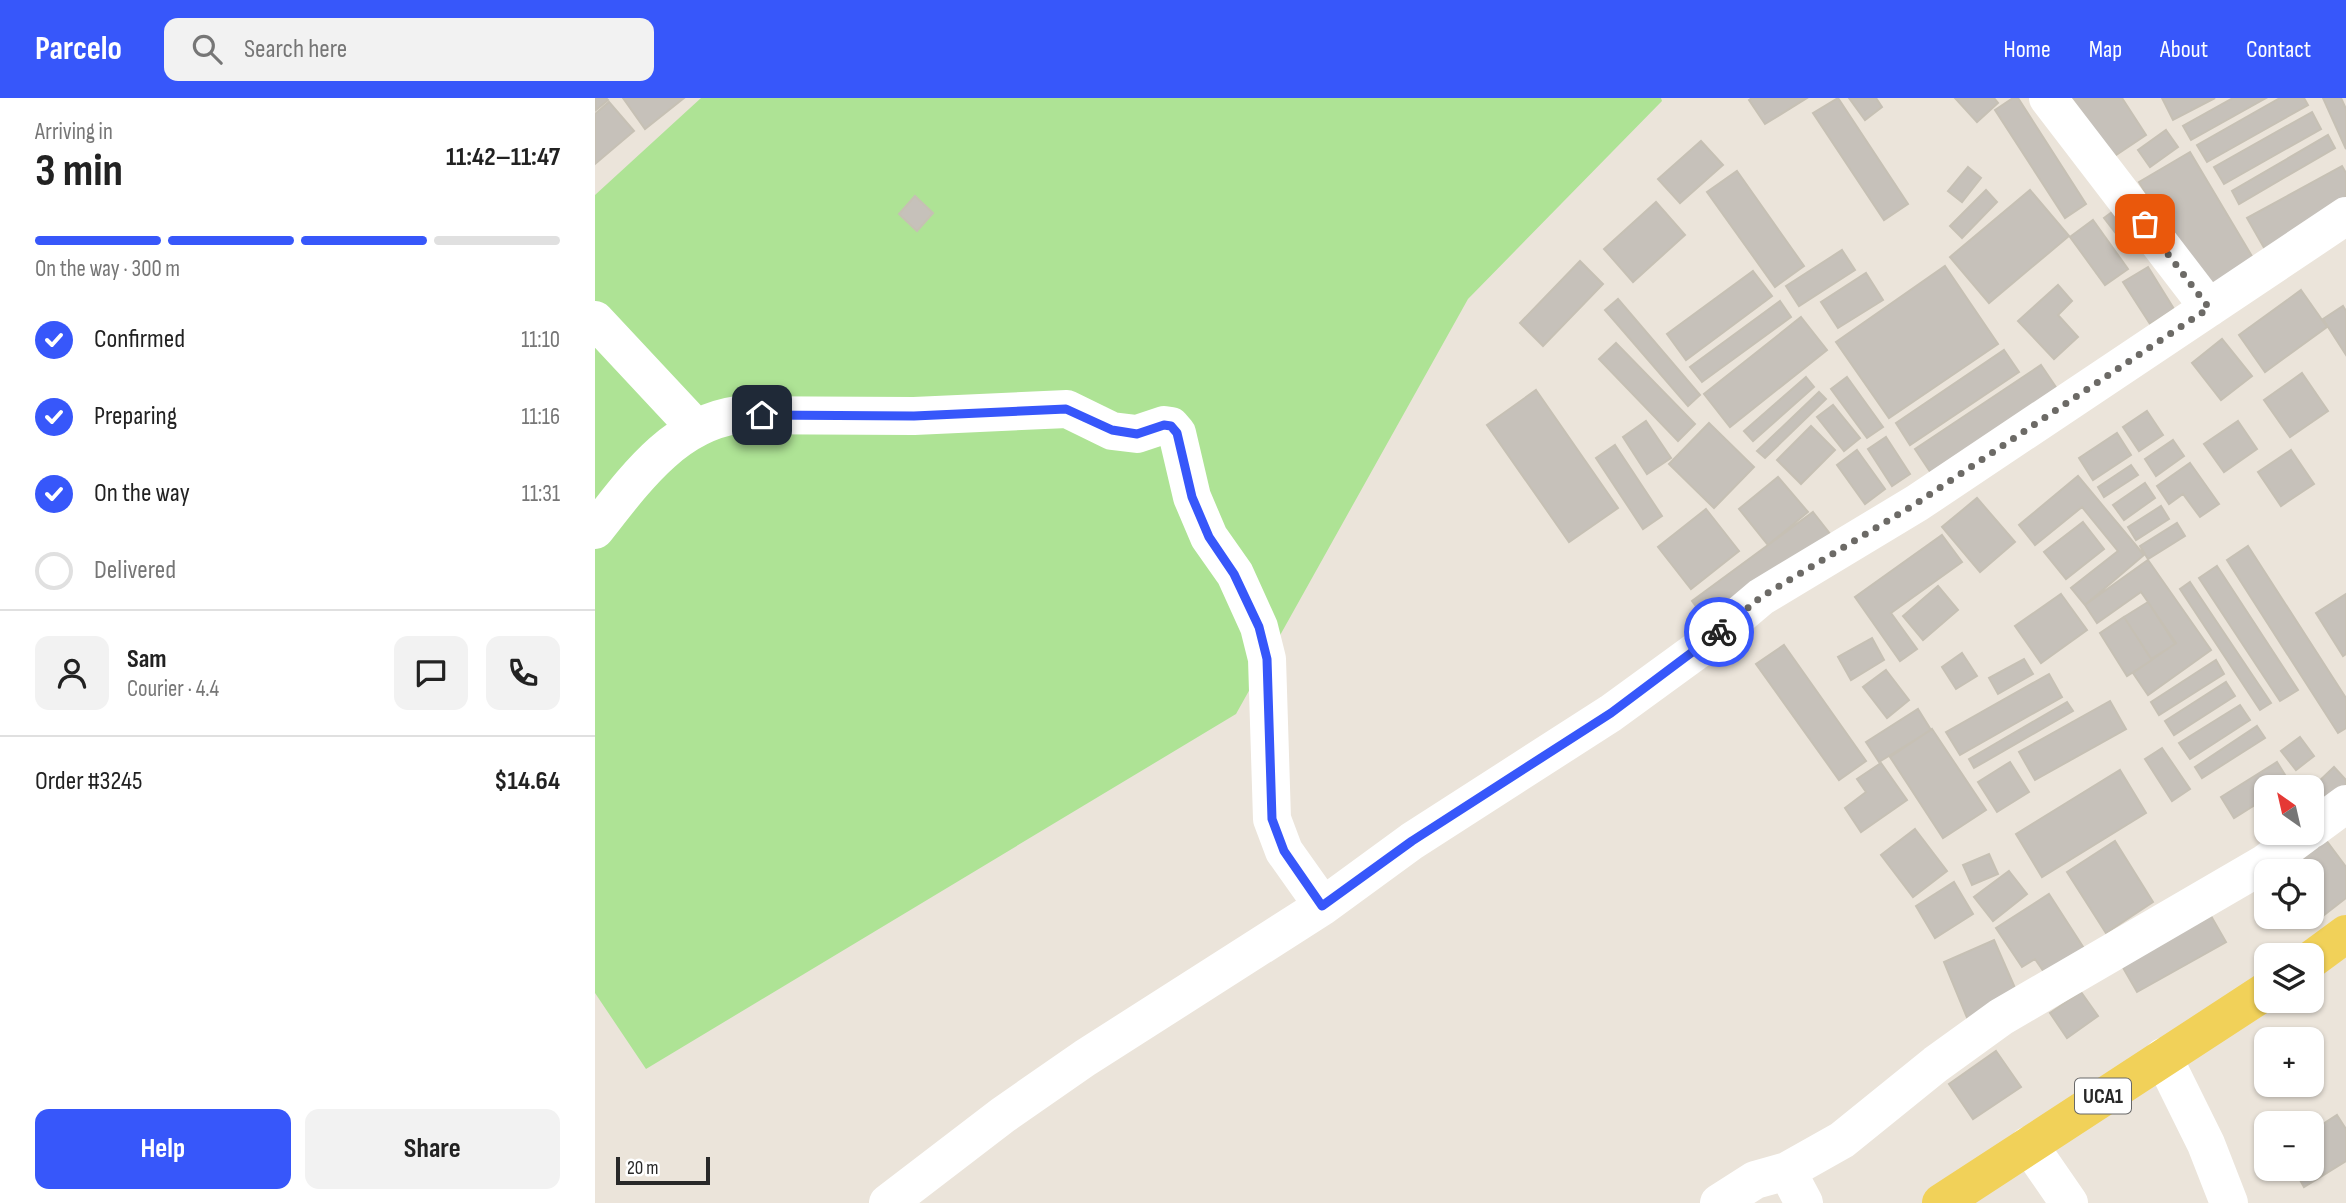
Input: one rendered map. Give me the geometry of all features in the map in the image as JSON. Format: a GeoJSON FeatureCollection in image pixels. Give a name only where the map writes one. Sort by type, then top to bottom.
{"type":"FeatureCollection","features":[{"type":"Feature","properties":{"kind":"main road"},"geometry":{"type":"LineString","coordinates":[[2324,950],[2346,934]]}},
{"type":"Feature","properties":{"kind":"main road","name":"UCA1"},"geometry":{"type":"LineString","coordinates":[[1941,1203],[2254,999]]}},
{"type":"Feature","properties":{"kind":"street"},"geometry":{"type":"LineString","coordinates":[[2048,98],[2209,308]]}},
{"type":"Feature","properties":{"kind":"street"},"geometry":{"type":"LineString","coordinates":[[888,1203],[1003,1115],[1085,1058],[1322,906],[1412,841],[1622,705],[1703,646],[1761,597],[1917,503],[2346,216]]}},
{"type":"Feature","properties":{"kind":"street"},"geometry":{"type":"LineString","coordinates":[[595,320],[695,427]]}},
{"type":"Feature","properties":{"kind":"street"},"geometry":{"type":"LineString","coordinates":[[595,530],[633,481],[663,452],[695,427],[715,418],[737,415],[914,416],[1066,409],[1112,430],[1137,434],[1164,425],[1171,426],[1177,433],[1192,497],[1209,537],[1234,574],[1259,627],[1267,659],[1271,699],[1272,819],[1284,851],[1322,906]]}},
{"type":"Feature","properties":{"kind":"street"},"geometry":{"type":"LineString","coordinates":[[2324,820],[2346,804]]}},
{"type":"Feature","properties":{"kind":"street"},"geometry":{"type":"LineString","coordinates":[[1719,1203],[1755,1180],[1795,1187],[1842,1140],[1936,1064],[2001,1017],[2157,923],[2264,864],[2290,845]]}},
{"type":"Feature","properties":{"kind":"street"},"geometry":{"type":"LineString","coordinates":[[2163,1057],[2206,1144],[2229,1203]]}},
{"type":"Feature","properties":{"kind":"street"},"geometry":{"type":"LineString","coordinates":[[2029,1145],[2069,1203]]}},
{"type":"Feature","properties":{"kind":"green space"},"geometry":{"type":"Polygon","coordinates":[[[701,98],[1661,98],[1662,101],[1468,299],[1236,714],[646,1069],[595,993],[595,195],[701,98]]]}},
{"type":"Feature","properties":{"kind":"building"},"geometry":{"type":"Polygon","coordinates":[[[595,98],[606,98],[608,100],[596,110],[595,98]]]}},
{"type":"Feature","properties":{"kind":"building"},"geometry":{"type":"Polygon","coordinates":[[[623,98],[684,98],[645,129],[623,98]]]}},
{"type":"Feature","properties":{"kind":"building"},"geometry":{"type":"Polygon","coordinates":[[[1807,98],[1765,124],[1749,100],[1807,98]]]}},
{"type":"Feature","properties":{"kind":"building"},"geometry":{"type":"Polygon","coordinates":[[[1838,98],[1908,204],[1884,220],[1813,113],[1838,98]]]}},
{"type":"Feature","properties":{"kind":"building"},"geometry":{"type":"Polygon","coordinates":[[[1849,98],[1876,98],[1882,107],[1865,120],[1849,98]]]}},
{"type":"Feature","properties":{"kind":"building"},"geometry":{"type":"Polygon","coordinates":[[[1955,98],[1994,98],[1998,103],[1977,122],[1955,98]]]}},
{"type":"Feature","properties":{"kind":"building"},"geometry":{"type":"Polygon","coordinates":[[[2013,98],[2018,98],[2086,204],[2065,218],[1995,110],[2013,98]]]}},
{"type":"Feature","properties":{"kind":"building"},"geometry":{"type":"Polygon","coordinates":[[[2071,98],[2122,98],[2146,135],[2110,159],[2071,98]]]}},
{"type":"Feature","properties":{"kind":"building"},"geometry":{"type":"Polygon","coordinates":[[[2162,98],[2215,98],[2173,120],[2162,98]]]}},
{"type":"Feature","properties":{"kind":"building"},"geometry":{"type":"Polygon","coordinates":[[[2233,98],[2266,98],[2191,140],[2183,126],[2233,98]]]}},
{"type":"Feature","properties":{"kind":"building"},"geometry":{"type":"Polygon","coordinates":[[[2280,98],[2304,98],[2308,105],[2207,162],[2197,145],[2280,98]]]}},
{"type":"Feature","properties":{"kind":"building"},"geometry":{"type":"Polygon","coordinates":[[[2323,98],[2341,98],[2346,109],[2346,149],[2323,98]]]}},
{"type":"Feature","properties":{"kind":"building"},"geometry":{"type":"Polygon","coordinates":[[[609,102],[634,131],[595,164],[595,114],[609,102]]]}},
{"type":"Feature","properties":{"kind":"building"},"geometry":{"type":"Polygon","coordinates":[[[2312,112],[2321,129],[2224,184],[2214,167],[2312,112]]]}},
{"type":"Feature","properties":{"kind":"building"},"geometry":{"type":"Polygon","coordinates":[[[2166,130],[2178,147],[2150,167],[2138,150],[2166,130]]]}},
{"type":"Feature","properties":{"kind":"building"},"geometry":{"type":"Polygon","coordinates":[[[2328,135],[2335,148],[2239,204],[2232,191],[2328,135]]]}},
{"type":"Feature","properties":{"kind":"building"},"geometry":{"type":"Polygon","coordinates":[[[1701,141],[1723,165],[1680,203],[1658,179],[1701,141]]]}},
{"type":"Feature","properties":{"kind":"building"},"geometry":{"type":"Polygon","coordinates":[[[2190,152],[2256,263],[2206,293],[2139,182],[2190,152]]]}},
{"type":"Feature","properties":{"kind":"building"},"geometry":{"type":"Polygon","coordinates":[[[2342,166],[2346,173],[2346,209],[2267,253],[2247,218],[2342,166]]]}},
{"type":"Feature","properties":{"kind":"building"},"geometry":{"type":"Polygon","coordinates":[[[1968,167],[1981,178],[1962,202],[1948,191],[1968,167]]]}},
{"type":"Feature","properties":{"kind":"building"},"geometry":{"type":"Polygon","coordinates":[[[1737,171],[1804,266],[1775,287],[1707,192],[1737,171]]]}},
{"type":"Feature","properties":{"kind":"building"},"geometry":{"type":"Polygon","coordinates":[[[1986,190],[1997,202],[1962,238],[1950,226],[1986,190]]]}},
{"type":"Feature","properties":{"kind":"building"},"geometry":{"type":"Polygon","coordinates":[[[2030,190],[2069,236],[1989,303],[1950,257],[2030,190]]]}},
{"type":"Feature","properties":{"kind":"building"},"geometry":{"type":"Polygon","coordinates":[[[915,196],[933,213],[917,231],[899,214],[915,196]]]}},
{"type":"Feature","properties":{"kind":"building"},"geometry":{"type":"Polygon","coordinates":[[[1656,202],[1685,235],[1633,282],[1604,249],[1656,202]]]}},
{"type":"Feature","properties":{"kind":"building"},"geometry":{"type":"Polygon","coordinates":[[[2120,206],[2144,235],[2128,249],[2104,218],[2120,206]]]}},
{"type":"Feature","properties":{"kind":"building"},"geometry":{"type":"Polygon","coordinates":[[[2093,220],[2128,269],[2105,285],[2070,237],[2093,220]]]}},
{"type":"Feature","properties":{"kind":"building"},"geometry":{"type":"Polygon","coordinates":[[[1842,250],[1855,270],[1799,306],[1786,286],[1842,250]]]}},
{"type":"Feature","properties":{"kind":"building"},"geometry":{"type":"Polygon","coordinates":[[[1580,261],[1603,284],[1543,346],[1520,323],[1580,261]]]}},
{"type":"Feature","properties":{"kind":"building"},"geometry":{"type":"Polygon","coordinates":[[[1945,266],[1998,344],[1889,418],[1836,342],[1945,266]]]}},
{"type":"Feature","properties":{"kind":"building"},"geometry":{"type":"Polygon","coordinates":[[[2148,267],[2174,309],[2150,324],[2123,282],[2148,267]]]}},
{"type":"Feature","properties":{"kind":"building"},"geometry":{"type":"Polygon","coordinates":[[[1753,271],[1772,296],[1686,360],[1667,334],[1753,271]]]}},
{"type":"Feature","properties":{"kind":"building"},"geometry":{"type":"Polygon","coordinates":[[[1866,273],[1883,300],[1838,328],[1821,302],[1866,273]]]}},
{"type":"Feature","properties":{"kind":"building"},"geometry":{"type":"Polygon","coordinates":[[[2058,285],[2072,301],[2058,315],[2078,337],[2054,359],[2018,321],[2058,285]]]}},
{"type":"Feature","properties":{"kind":"building"},"geometry":{"type":"Polygon","coordinates":[[[2301,290],[2327,327],[2265,372],[2239,335],[2301,290]]]}},
{"type":"Feature","properties":{"kind":"building"},"geometry":{"type":"Polygon","coordinates":[[[1618,299],[1700,395],[1688,406],[1605,310],[1618,299]]]}},
{"type":"Feature","properties":{"kind":"building"},"geometry":{"type":"Polygon","coordinates":[[[1780,301],[1791,317],[1702,382],[1690,367],[1780,301]]]}},
{"type":"Feature","properties":{"kind":"building"},"geometry":{"type":"Polygon","coordinates":[[[2343,306],[2346,311],[2346,355],[2323,319],[2343,306]]]}},
{"type":"Feature","properties":{"kind":"building"},"geometry":{"type":"Polygon","coordinates":[[[1801,317],[1827,350],[1730,427],[1704,394],[1801,317]]]}},
{"type":"Feature","properties":{"kind":"building"},"geometry":{"type":"Polygon","coordinates":[[[2222,339],[2252,376],[2221,400],[2192,363],[2222,339]]]}},
{"type":"Feature","properties":{"kind":"building"},"geometry":{"type":"Polygon","coordinates":[[[1616,343],[1695,424],[1678,441],[1599,359],[1616,343]]]}},
{"type":"Feature","properties":{"kind":"building"},"geometry":{"type":"Polygon","coordinates":[[[2004,350],[2019,372],[1910,445],[1896,423],[2004,350]]]}},
{"type":"Feature","properties":{"kind":"building"},"geometry":{"type":"Polygon","coordinates":[[[2041,365],[2064,399],[1937,482],[1915,449],[2041,365]]]}},
{"type":"Feature","properties":{"kind":"building"},"geometry":{"type":"Polygon","coordinates":[[[2302,373],[2328,411],[2290,437],[2264,400],[2302,373]]]}},
{"type":"Feature","properties":{"kind":"building"},"geometry":{"type":"Polygon","coordinates":[[[1806,377],[1814,387],[1753,441],[1744,431],[1806,377]]]}},
{"type":"Feature","properties":{"kind":"building"},"geometry":{"type":"Polygon","coordinates":[[[1847,377],[1883,427],[1867,438],[1831,389],[1847,377]]]}},
{"type":"Feature","properties":{"kind":"building"},"geometry":{"type":"Polygon","coordinates":[[[1536,390],[1618,508],[1569,542],[1487,425],[1536,390]]]}},
{"type":"Feature","properties":{"kind":"building"},"geometry":{"type":"Polygon","coordinates":[[[1819,392],[1826,399],[1765,458],[1757,451],[1819,392]]]}},
{"type":"Feature","properties":{"kind":"building"},"geometry":{"type":"Polygon","coordinates":[[[1833,405],[1860,438],[1844,451],[1817,417],[1833,405]]]}},
{"type":"Feature","properties":{"kind":"building"},"geometry":{"type":"Polygon","coordinates":[[[2147,411],[2163,435],[2139,451],[2123,427],[2147,411]]]}},
{"type":"Feature","properties":{"kind":"building"},"geometry":{"type":"Polygon","coordinates":[[[1646,421],[1671,458],[1647,474],[1623,437],[1646,421]]]}},
{"type":"Feature","properties":{"kind":"building"},"geometry":{"type":"Polygon","coordinates":[[[2238,421],[2257,449],[2224,472],[2204,444],[2238,421]]]}},
{"type":"Feature","properties":{"kind":"building"},"geometry":{"type":"Polygon","coordinates":[[[1709,423],[1754,467],[1714,508],[1669,464],[1709,423]]]}},
{"type":"Feature","properties":{"kind":"building"},"geometry":{"type":"Polygon","coordinates":[[[1811,426],[1835,450],[1801,484],[1777,460],[1811,426]]]}},
{"type":"Feature","properties":{"kind":"building"},"geometry":{"type":"Polygon","coordinates":[[[2117,433],[2131,455],[2093,480],[2079,458],[2117,433]]]}},
{"type":"Feature","properties":{"kind":"building"},"geometry":{"type":"Polygon","coordinates":[[[1886,437],[1910,474],[1892,486],[1868,449],[1886,437]]]}},
{"type":"Feature","properties":{"kind":"building"},"geometry":{"type":"Polygon","coordinates":[[[2173,440],[2184,456],[2156,476],[2145,459],[2173,440]]]}},
{"type":"Feature","properties":{"kind":"building"},"geometry":{"type":"Polygon","coordinates":[[[1615,445],[1662,516],[1643,529],[1596,458],[1615,445]]]}},
{"type":"Feature","properties":{"kind":"building"},"geometry":{"type":"Polygon","coordinates":[[[1857,450],[1885,489],[1865,504],[1837,465],[1857,450]]]}},
{"type":"Feature","properties":{"kind":"building"},"geometry":{"type":"Polygon","coordinates":[[[2291,450],[2314,484],[2281,506],[2258,472],[2291,450]]]}},
{"type":"Feature","properties":{"kind":"building"},"geometry":{"type":"Polygon","coordinates":[[[2190,463],[2219,504],[2200,517],[2183,494],[2169,504],[2157,486],[2190,463]]]}},
{"type":"Feature","properties":{"kind":"building"},"geometry":{"type":"Polygon","coordinates":[[[2131,465],[2138,475],[2104,497],[2098,487],[2131,465]]]}},
{"type":"Feature","properties":{"kind":"building"},"geometry":{"type":"Polygon","coordinates":[[[2078,476],[2144,555],[2085,605],[2071,588],[2118,551],[2082,507],[2035,545],[2019,525],[2078,476]]]}},
{"type":"Feature","properties":{"kind":"building"},"geometry":{"type":"Polygon","coordinates":[[[1778,477],[1808,512],[1768,545],[1739,509],[1778,477]]]}},
{"type":"Feature","properties":{"kind":"building"},"geometry":{"type":"Polygon","coordinates":[[[2145,483],[2155,498],[2124,520],[2113,505],[2145,483]]]}},
{"type":"Feature","properties":{"kind":"building"},"geometry":{"type":"Polygon","coordinates":[[[1977,498],[2015,542],[1980,572],[1942,527],[1977,498]]]}},
{"type":"Feature","properties":{"kind":"building"},"geometry":{"type":"Polygon","coordinates":[[[2161,506],[2169,519],[2136,540],[2128,527],[2161,506]]]}},
{"type":"Feature","properties":{"kind":"building"},"geometry":{"type":"Polygon","coordinates":[[[1706,509],[1739,551],[1691,589],[1658,547],[1706,509]]]}},
{"type":"Feature","properties":{"kind":"building"},"geometry":{"type":"Polygon","coordinates":[[[1813,512],[1831,535],[1709,624],[1692,601],[1813,512]]]}},
{"type":"Feature","properties":{"kind":"building"},"geometry":{"type":"Polygon","coordinates":[[[2083,522],[2104,549],[2066,579],[2044,552],[2083,522]]]}},
{"type":"Feature","properties":{"kind":"building"},"geometry":{"type":"Polygon","coordinates":[[[2177,523],[2185,536],[2148,559],[2140,546],[2177,523]]]}},
{"type":"Feature","properties":{"kind":"building"},"geometry":{"type":"Polygon","coordinates":[[[1942,535],[1962,562],[1891,613],[1917,649],[1900,661],[1855,597],[1942,535]]]}},
{"type":"Feature","properties":{"kind":"building"},"geometry":{"type":"Polygon","coordinates":[[[2248,546],[2346,698],[2346,728],[2338,733],[2227,560],[2248,546]]]}},
{"type":"Feature","properties":{"kind":"building"},"geometry":{"type":"Polygon","coordinates":[[[2148,560],[2211,650],[2148,695],[2133,673],[2176,643],[2141,592],[2097,623],[2085,605],[2148,560]]]}},
{"type":"Feature","properties":{"kind":"building"},"geometry":{"type":"Polygon","coordinates":[[[2217,566],[2298,690],[2280,701],[2199,578],[2217,566]]]}},
{"type":"Feature","properties":{"kind":"building"},"geometry":{"type":"Polygon","coordinates":[[[2190,582],[2271,703],[2260,710],[2180,589],[2190,582]]]}},
{"type":"Feature","properties":{"kind":"building"},"geometry":{"type":"Polygon","coordinates":[[[1938,586],[1958,610],[1923,640],[1903,616],[1938,586]]]}},
{"type":"Feature","properties":{"kind":"building"},"geometry":{"type":"Polygon","coordinates":[[[2061,594],[2087,630],[2041,663],[2015,626],[2061,594]]]}},
{"type":"Feature","properties":{"kind":"building"},"geometry":{"type":"Polygon","coordinates":[[[2346,594],[2346,654],[2343,656],[2316,613],[2346,594]]]}},
{"type":"Feature","properties":{"kind":"building"},"geometry":{"type":"Polygon","coordinates":[[[2148,602],[2175,644],[2151,659],[2124,617],[2148,602]]]}},
{"type":"Feature","properties":{"kind":"building"},"geometry":{"type":"Polygon","coordinates":[[[2124,617],[2152,660],[2127,676],[2100,633],[2124,617]]]}},
{"type":"Feature","properties":{"kind":"building"},"geometry":{"type":"Polygon","coordinates":[[[1872,638],[1884,660],[1851,680],[1838,657],[1872,638]]]}},
{"type":"Feature","properties":{"kind":"building"},"geometry":{"type":"Polygon","coordinates":[[[1784,645],[1866,761],[1839,780],[1756,664],[1784,645]]]}},
{"type":"Feature","properties":{"kind":"building"},"geometry":{"type":"Polygon","coordinates":[[[1962,653],[1977,676],[1956,689],[1942,667],[1962,653]]]}},
{"type":"Feature","properties":{"kind":"building"},"geometry":{"type":"Polygon","coordinates":[[[2024,659],[2033,674],[1998,694],[1989,678],[2024,659]]]}},
{"type":"Feature","properties":{"kind":"building"},"geometry":{"type":"Polygon","coordinates":[[[2216,660],[2224,674],[2159,715],[2151,702],[2216,660]]]}},
{"type":"Feature","properties":{"kind":"building"},"geometry":{"type":"Polygon","coordinates":[[[1886,670],[1909,700],[1887,718],[1863,687],[1886,670]]]}},
{"type":"Feature","properties":{"kind":"building"},"geometry":{"type":"Polygon","coordinates":[[[2049,674],[2062,697],[1960,755],[1946,732],[2049,674]]]}},
{"type":"Feature","properties":{"kind":"building"},"geometry":{"type":"Polygon","coordinates":[[[2226,682],[2235,696],[2174,735],[2165,721],[2226,682]]]}},
{"type":"Feature","properties":{"kind":"building"},"geometry":{"type":"Polygon","coordinates":[[[2110,701],[2126,729],[2035,780],[2019,752],[2110,701]]]}},
{"type":"Feature","properties":{"kind":"building"},"geometry":{"type":"Polygon","coordinates":[[[2067,702],[2073,711],[1974,768],[1969,759],[2067,702]]]}},
{"type":"Feature","properties":{"kind":"building"},"geometry":{"type":"Polygon","coordinates":[[[2240,705],[2250,720],[2190,759],[2179,743],[2240,705]]]}},
{"type":"Feature","properties":{"kind":"building"},"geometry":{"type":"Polygon","coordinates":[[[1918,709],[1931,730],[1879,762],[1866,742],[1918,709]]]}},
{"type":"Feature","properties":{"kind":"building"},"geometry":{"type":"Polygon","coordinates":[[[2257,726],[2265,738],[2202,778],[2195,767],[2257,726]]]}},
{"type":"Feature","properties":{"kind":"building"},"geometry":{"type":"Polygon","coordinates":[[[1932,729],[1986,810],[1943,838],[1890,757],[1932,729]]]}},
{"type":"Feature","properties":{"kind":"building"},"geometry":{"type":"Polygon","coordinates":[[[2300,737],[2314,756],[2296,770],[2281,751],[2300,737]]]}},
{"type":"Feature","properties":{"kind":"building"},"geometry":{"type":"Polygon","coordinates":[[[2162,748],[2190,789],[2172,801],[2145,759],[2162,748]]]}},
{"type":"Feature","properties":{"kind":"building"},"geometry":{"type":"Polygon","coordinates":[[[2010,762],[2029,792],[1997,812],[1978,782],[2010,762]]]}},
{"type":"Feature","properties":{"kind":"building"},"geometry":{"type":"Polygon","coordinates":[[[2277,762],[2285,775],[2256,775],[2277,762]]]}},
{"type":"Feature","properties":{"kind":"building"},"geometry":{"type":"Polygon","coordinates":[[[1881,763],[1907,800],[1861,832],[1845,808],[1866,792],[1857,779],[1881,763]]]}},
{"type":"Feature","properties":{"kind":"building"},"geometry":{"type":"Polygon","coordinates":[[[2334,767],[2346,780],[2346,787],[2324,804],[2324,777],[2334,767]]]}},
{"type":"Feature","properties":{"kind":"building"},"geometry":{"type":"Polygon","coordinates":[[[2120,770],[2146,813],[2042,877],[2016,834],[2120,770]]]}},
{"type":"Feature","properties":{"kind":"building"},"geometry":{"type":"Polygon","coordinates":[[[2254,776],[2254,806],[2234,818],[2221,797],[2254,776]]]}},
{"type":"Feature","properties":{"kind":"building"},"geometry":{"type":"Polygon","coordinates":[[[1915,829],[1947,871],[1913,897],[1881,855],[1915,829]]]}},
{"type":"Feature","properties":{"kind":"building"},"geometry":{"type":"Polygon","coordinates":[[[2326,840],[2346,867],[2346,898],[2324,915],[2324,859],[2302,859],[2320,845],[2324,845],[2326,840]]]}},
{"type":"Feature","properties":{"kind":"building"},"geometry":{"type":"Polygon","coordinates":[[[2115,841],[2153,902],[2106,933],[2067,872],[2115,841]]]}},
{"type":"Feature","properties":{"kind":"building"},"geometry":{"type":"Polygon","coordinates":[[[1989,854],[1998,874],[1972,885],[1963,865],[1989,854]]]}},
{"type":"Feature","properties":{"kind":"building"},"geometry":{"type":"Polygon","coordinates":[[[2009,871],[2027,894],[1993,921],[1974,897],[2009,871]]]}},
{"type":"Feature","properties":{"kind":"building"},"geometry":{"type":"Polygon","coordinates":[[[1954,882],[1973,914],[1935,938],[1916,906],[1954,882]]]}},
{"type":"Feature","properties":{"kind":"building"},"geometry":{"type":"Polygon","coordinates":[[[2049,894],[2087,953],[2048,978],[2035,959],[2022,967],[1996,928],[2049,894]]]}},
{"type":"Feature","properties":{"kind":"building"},"geometry":{"type":"Polygon","coordinates":[[[2211,916],[2226,942],[2137,992],[2122,966],[2211,916]]]}},
{"type":"Feature","properties":{"kind":"building"},"geometry":{"type":"Polygon","coordinates":[[[1994,940],[2019,997],[1968,1020],[1944,962],[1994,940]]]}},
{"type":"Feature","properties":{"kind":"building"},"geometry":{"type":"Polygon","coordinates":[[[2081,992],[2098,1016],[2067,1038],[2050,1013],[2081,992]]]}},
{"type":"Feature","properties":{"kind":"building"},"geometry":{"type":"Polygon","coordinates":[[[1996,1051],[2021,1087],[1973,1119],[1949,1084],[1996,1051]]]}},
{"type":"Feature","properties":{"kind":"building"},"geometry":{"type":"Polygon","coordinates":[[[2337,1115],[2346,1129],[2346,1161],[2324,1175],[2324,1123],[2337,1115]]]}},
{"type":"Feature","properties":{"kind":"building"},"geometry":{"type":"Polygon","coordinates":[[[2301,1181],[2314,1181],[2304,1187],[2301,1181]]]}},
{"type":"Feature","properties":{"kind":"way so far"},"geometry":{"type":"LineString","coordinates":[[1719,632],[1761,597],[1917,503],[2209,308],[2145,224]]}},
{"type":"Feature","properties":{"kind":"route"},"geometry":{"type":"LineString","coordinates":[[762,415],[914,416],[1066,409],[1112,430],[1137,434],[1164,425],[1171,426],[1177,433],[1192,497],[1209,537],[1234,574],[1259,627],[1267,659],[1271,699],[1272,819],[1284,851],[1322,906],[1412,841],[1611,713],[1667,674],[1719,632]]}}]}
